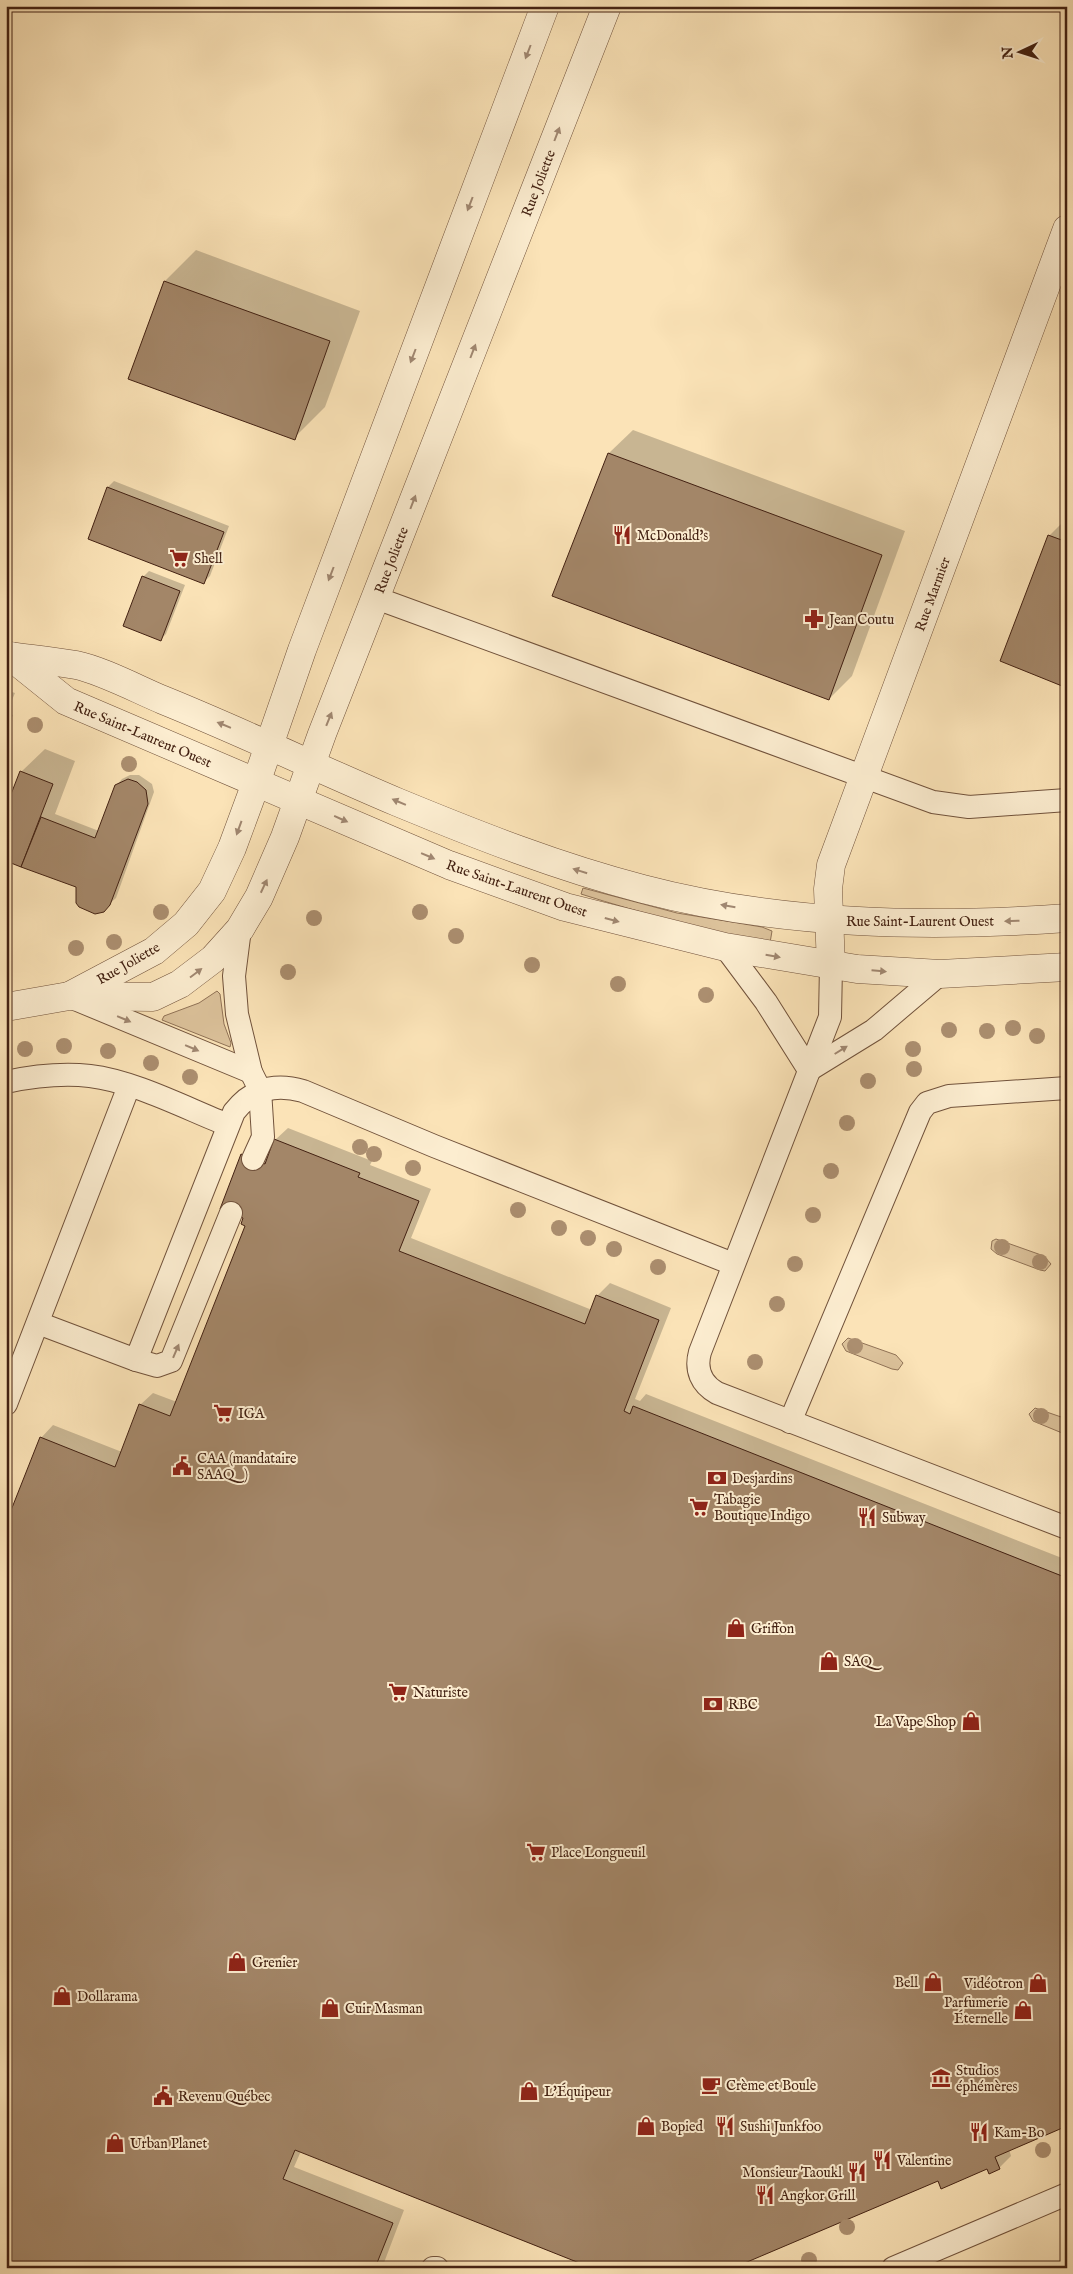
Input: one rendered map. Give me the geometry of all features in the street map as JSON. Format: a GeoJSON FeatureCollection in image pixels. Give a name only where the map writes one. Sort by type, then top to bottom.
{"type":"FeatureCollection","features":[{"type":"Feature","properties":{"kind":"street","name":"Rue Joliette"},"geometry":{"type":"LineString","coordinates":[[70,996],[154,951],[186,924],[199,910],[212,891],[232,848],[302,650],[545,6]]}},
{"type":"Feature","properties":{"kind":"street","name":"Rue Joliette"},"geometry":{"type":"LineString","coordinates":[[6,1007],[70,996],[153,997],[195,974],[213,959],[240,928],[267,880],[299,801],[311,764],[607,6]]}},
{"type":"Feature","properties":{"kind":"street","name":"Rue Marmier"},"geometry":{"type":"LineString","coordinates":[[831,966],[828,890],[831,865],[1067,229]]}},
{"type":"Feature","properties":{"kind":"street","name":"Rue Saint-Laurent Ouest"},"geometry":{"type":"LineString","coordinates":[[8,655],[78,665],[498,842],[577,870],[695,900],[828,920],[916,922],[1067,918]]}},
{"type":"Feature","properties":{"kind":"street","name":"Rue Saint-Laurent Ouest"},"geometry":{"type":"LineString","coordinates":[[8,655],[66,701],[449,865],[530,896],[610,919],[725,948],[831,966],[901,973],[940,974],[1067,967]]}},
{"type":"Feature","properties":{"kind":"lane"},"geometry":{"type":"LineString","coordinates":[[376,598],[863,778],[933,802],[958,807],[1067,800]]}},
{"type":"Feature","properties":{"kind":"lane"},"geometry":{"type":"LineString","coordinates":[[240,928],[234,991],[237,1014],[256,1081],[263,1137],[253,1159]]}},
{"type":"Feature","properties":{"kind":"lane"},"geometry":{"type":"LineString","coordinates":[[725,948],[766,1002],[809,1070]]}},
{"type":"Feature","properties":{"kind":"lane"},"geometry":{"type":"LineString","coordinates":[[831,966],[830,1017],[700,1352],[698,1360],[700,1376],[704,1383],[717,1393],[1067,1528]]}},
{"type":"Feature","properties":{"kind":"lane"},"geometry":{"type":"LineString","coordinates":[[809,1070],[874,1030],[940,974]]}},
{"type":"Feature","properties":{"kind":"lane"},"geometry":{"type":"LineString","coordinates":[[70,996],[256,1081],[302,1091],[434,1146],[734,1264]]}},
{"type":"Feature","properties":{"kind":"lane"},"geometry":{"type":"LineString","coordinates":[[6,1082],[29,1077],[92,1076],[129,1086],[228,1125]]}},
{"type":"Feature","properties":{"kind":"lane"},"geometry":{"type":"LineString","coordinates":[[136,1360],[228,1125],[256,1081]]}},
{"type":"Feature","properties":{"kind":"lane"},"geometry":{"type":"LineString","coordinates":[[6,1404],[129,1086]]}},
{"type":"Feature","properties":{"kind":"lane"},"geometry":{"type":"LineString","coordinates":[[790,1422],[920,1112],[927,1103],[949,1096],[1067,1088]]}},
{"type":"Feature","properties":{"kind":"lane"},"geometry":{"type":"LineString","coordinates":[[38,1323],[136,1360],[163,1366],[171,1361],[231,1213]]}},
{"type":"Feature","properties":{"kind":"lane"},"geometry":{"type":"LineString","coordinates":[[893,2268],[1067,2194]]}},
{"type":"Feature","properties":{"kind":"shaded area"},"geometry":{"type":"Polygon","coordinates":[[[583,888],[677,913],[762,927],[772,931],[770,943],[628,908],[581,894],[583,888]]]}},
{"type":"Feature","properties":{"kind":"shaded area"},"geometry":{"type":"Polygon","coordinates":[[[217,991],[220,994],[224,1024],[231,1043],[230,1047],[162,1020],[164,1016],[199,1003],[217,991]]]}},
{"type":"Feature","properties":{"kind":"shaded area"},"geometry":{"type":"Polygon","coordinates":[[[996,1239],[1044,1256],[1051,1264],[1045,1271],[997,1254],[991,1249],[992,1241],[996,1239]]]}},
{"type":"Feature","properties":{"kind":"shaded area"},"geometry":{"type":"Polygon","coordinates":[[[848,1338],[896,1355],[903,1363],[898,1370],[892,1369],[846,1351],[842,1344],[848,1338]]]}},
{"type":"Feature","properties":{"kind":"shaded area"},"geometry":{"type":"Polygon","coordinates":[[[1035,1408],[1067,1419],[1067,1435],[1033,1421],[1029,1414],[1035,1408]]]}},
{"type":"Feature","properties":{"kind":"building"},"geometry":{"type":"Polygon","coordinates":[[[164,281],[330,341],[295,440],[128,379],[164,281]]]}},
{"type":"Feature","properties":{"kind":"building"},"geometry":{"type":"Polygon","coordinates":[[[608,453],[882,555],[829,700],[552,596],[608,453]]]}},
{"type":"Feature","properties":{"kind":"building"},"geometry":{"type":"Polygon","coordinates":[[[107,487],[224,532],[204,584],[88,539],[107,487]]]}},
{"type":"Feature","properties":{"kind":"building"},"geometry":{"type":"Polygon","coordinates":[[[1048,535],[1067,542],[1067,688],[1000,661],[1048,535]]]}},
{"type":"Feature","properties":{"kind":"building"},"geometry":{"type":"Polygon","coordinates":[[[142,576],[180,591],[161,641],[123,626],[142,576]]]}},
{"type":"Feature","properties":{"kind":"building"},"geometry":{"type":"Polygon","coordinates":[[[20,771],[53,784],[21,867],[6,861],[6,807],[20,771]]]}},
{"type":"Feature","properties":{"kind":"building"},"geometry":{"type":"Polygon","coordinates":[[[128,779],[137,782],[146,790],[148,804],[110,905],[104,912],[95,914],[79,907],[76,903],[76,887],[21,867],[41,817],[95,838],[115,785],[128,779]]]}},
{"type":"Feature","properties":{"kind":"building","name":"Place Longueuil"},"geometry":{"type":"Polygon","coordinates":[[[274,1139],[360,1173],[358,1177],[419,1201],[399,1251],[585,1324],[596,1295],[659,1320],[624,1411],[630,1414],[633,1406],[1067,1578],[1067,2126],[995,2157],[1000,2169],[989,2174],[987,2169],[941,2189],[938,2181],[733,2268],[592,2268],[295,2150],[283,2179],[393,2223],[375,2268],[6,2268],[6,1523],[40,1437],[115,1467],[139,1404],[170,1416],[245,1226],[241,1224],[243,1218],[220,1209],[241,1154],[265,1164],[274,1139]]]}},
{"type":"Feature","properties":{"kind":"place","name":"McDonald's"},"geometry":{"type":"Point","coordinates":[622,535]}},
{"type":"Feature","properties":{"kind":"place","name":"Shell"},"geometry":{"type":"Point","coordinates":[179,558]}},
{"type":"Feature","properties":{"kind":"place","name":"Jean Coutu"},"geometry":{"type":"Point","coordinates":[814,619]}},
{"type":"Feature","properties":{"kind":"place","name":"IGA"},"geometry":{"type":"Point","coordinates":[223,1413]}},
{"type":"Feature","properties":{"kind":"place","name":"CAA (mandataire SAAQ)"},"geometry":{"type":"Point","coordinates":[182,1466]}},
{"type":"Feature","properties":{"kind":"place","name":"Desjardins"},"geometry":{"type":"Point","coordinates":[717,1478]}},
{"type":"Feature","properties":{"kind":"place","name":"Tabagie Boutique Indigo"},"geometry":{"type":"Point","coordinates":[699,1507]}},
{"type":"Feature","properties":{"kind":"place","name":"Subway"},"geometry":{"type":"Point","coordinates":[867,1517]}},
{"type":"Feature","properties":{"kind":"place","name":"Griffon"},"geometry":{"type":"Point","coordinates":[736,1628]}},
{"type":"Feature","properties":{"kind":"place","name":"SAQ"},"geometry":{"type":"Point","coordinates":[829,1661]}},
{"type":"Feature","properties":{"kind":"place","name":"Naturiste"},"geometry":{"type":"Point","coordinates":[398,1692]}},
{"type":"Feature","properties":{"kind":"place","name":"RBC"},"geometry":{"type":"Point","coordinates":[713,1704]}},
{"type":"Feature","properties":{"kind":"place","name":"La Vape Shop"},"geometry":{"type":"Point","coordinates":[971,1721]}},
{"type":"Feature","properties":{"kind":"place","name":"Place Longueuil"},"geometry":{"type":"Point","coordinates":[536,1852]}},
{"type":"Feature","properties":{"kind":"place","name":"Grenier"},"geometry":{"type":"Point","coordinates":[237,1962]}},
{"type":"Feature","properties":{"kind":"place","name":"Bell"},"geometry":{"type":"Point","coordinates":[933,1982]}},
{"type":"Feature","properties":{"kind":"place","name":"Vidéotron"},"geometry":{"type":"Point","coordinates":[1038,1983]}},
{"type":"Feature","properties":{"kind":"place","name":"Dollarama"},"geometry":{"type":"Point","coordinates":[62,1996]}},
{"type":"Feature","properties":{"kind":"place","name":"Cuir Masman"},"geometry":{"type":"Point","coordinates":[330,2008]}},
{"type":"Feature","properties":{"kind":"place","name":"Parfumerie Éternelle"},"geometry":{"type":"Point","coordinates":[1023,2010]}},
{"type":"Feature","properties":{"kind":"place","name":"Studios éphémères"},"geometry":{"type":"Point","coordinates":[941,2078]}},
{"type":"Feature","properties":{"kind":"place","name":"Crème et Boule"},"geometry":{"type":"Point","coordinates":[711,2085]}},
{"type":"Feature","properties":{"kind":"place","name":"L'Équipeur"},"geometry":{"type":"Point","coordinates":[529,2091]}},
{"type":"Feature","properties":{"kind":"place","name":"Revenu Québec"},"geometry":{"type":"Point","coordinates":[163,2096]}},
{"type":"Feature","properties":{"kind":"place","name":"Bopied"},"geometry":{"type":"Point","coordinates":[646,2126]}},
{"type":"Feature","properties":{"kind":"place","name":"Sushi Junkfoo"},"geometry":{"type":"Point","coordinates":[725,2126]}},
{"type":"Feature","properties":{"kind":"place","name":"Kam-Bo"},"geometry":{"type":"Point","coordinates":[979,2132]}},
{"type":"Feature","properties":{"kind":"place","name":"Urban Planet"},"geometry":{"type":"Point","coordinates":[115,2143]}},
{"type":"Feature","properties":{"kind":"place","name":"Valentine"},"geometry":{"type":"Point","coordinates":[882,2160]}},
{"type":"Feature","properties":{"kind":"place","name":"Monsieur Taoukl"},"geometry":{"type":"Point","coordinates":[857,2172]}},
{"type":"Feature","properties":{"kind":"place","name":"Angkor Grill"},"geometry":{"type":"Point","coordinates":[765,2195]}}]}
